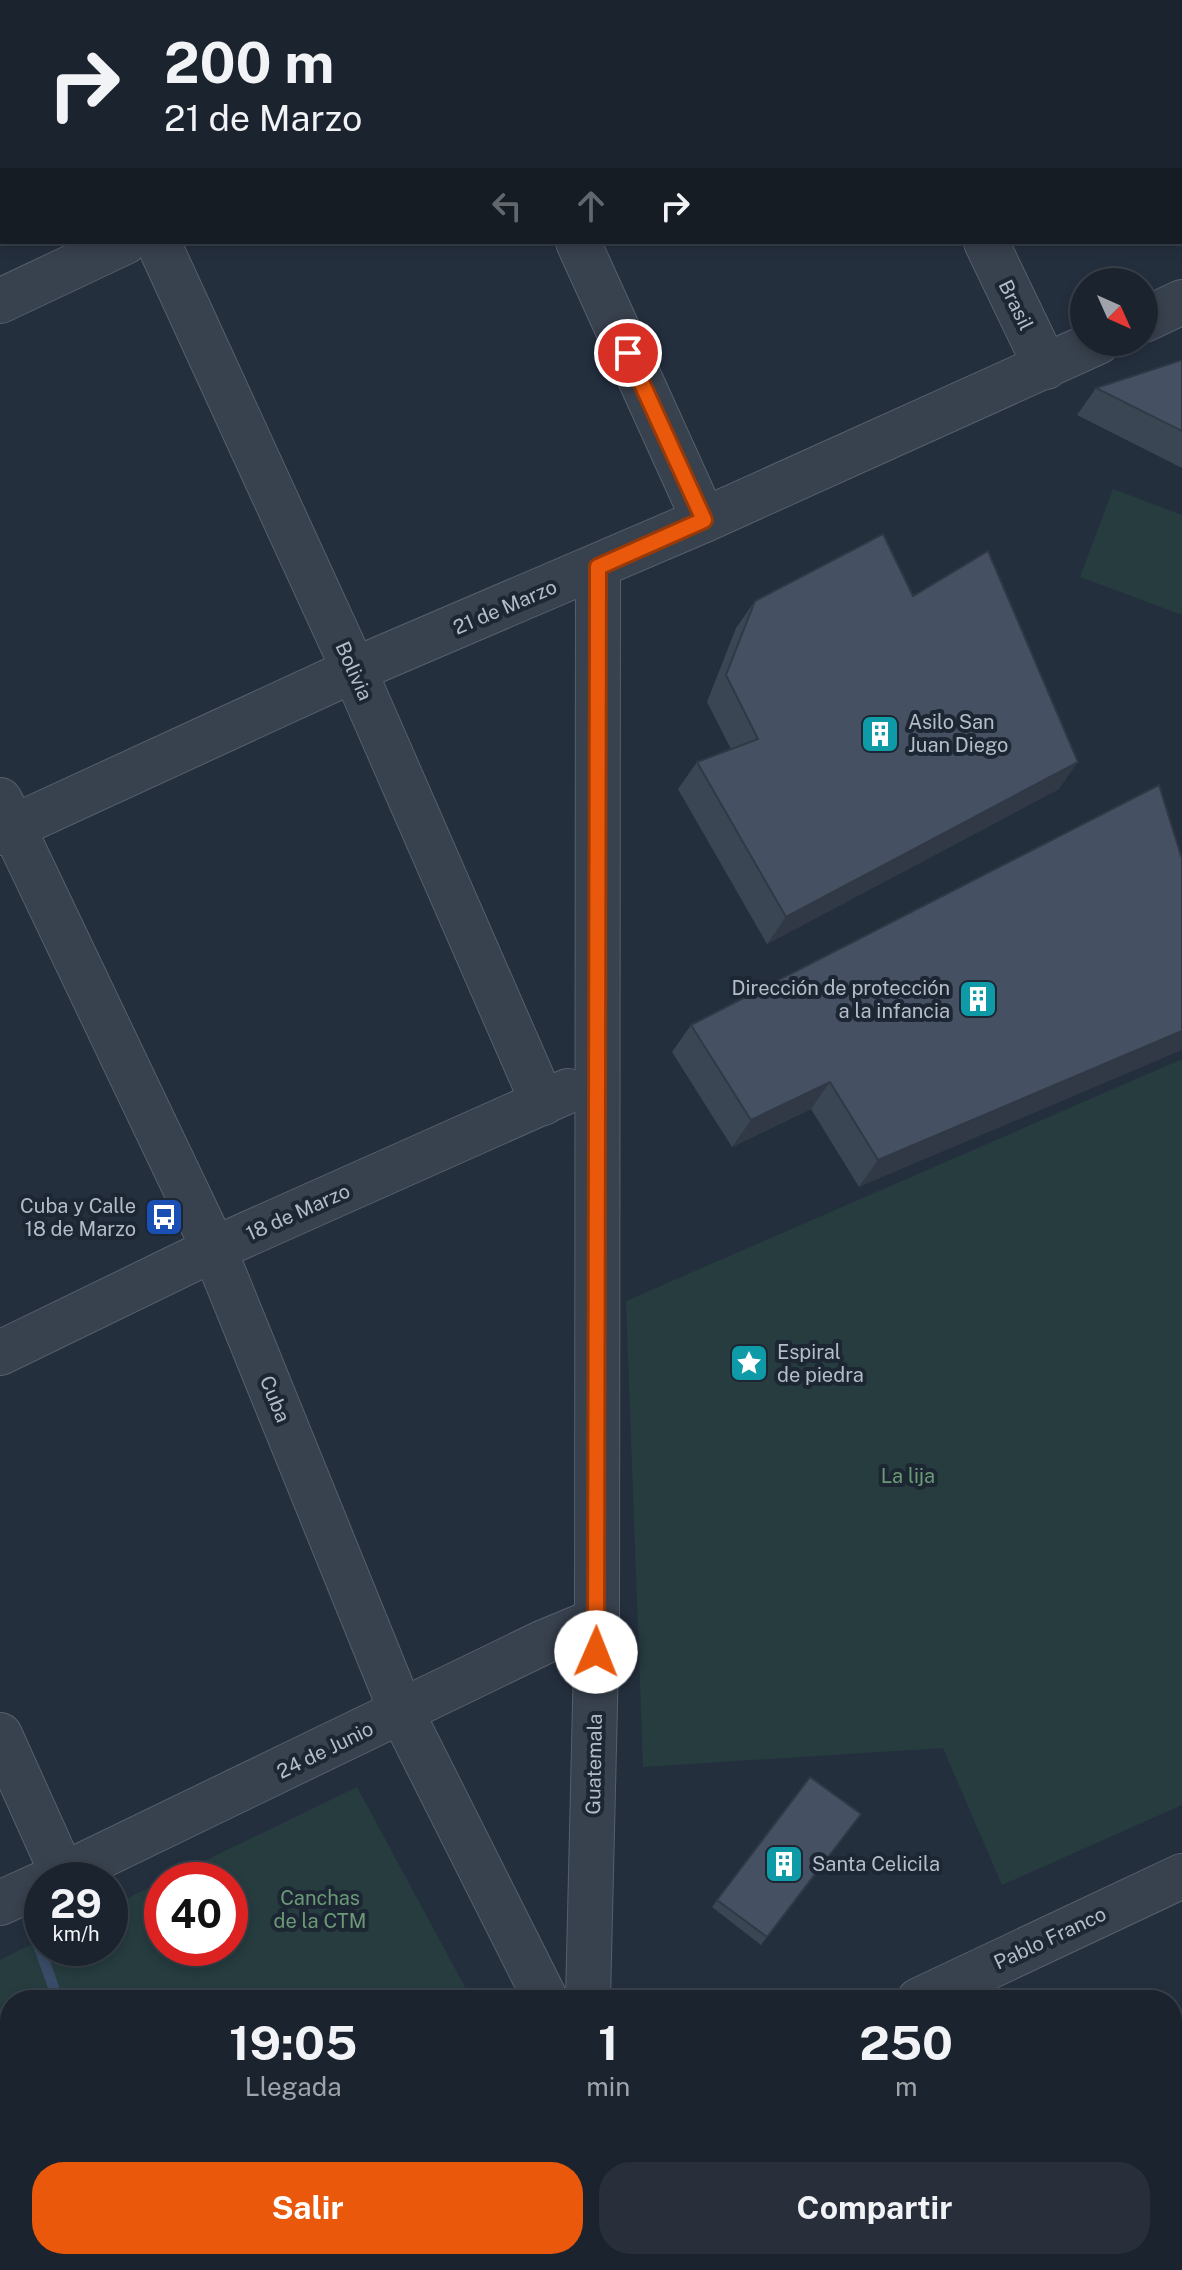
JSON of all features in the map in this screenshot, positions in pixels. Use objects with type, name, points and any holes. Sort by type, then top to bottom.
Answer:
[{"type":"street","points":[[0,301],[121,244]]},
{"type":"street","name":"Bolivia","points":[[159,244],[354,670],[543,1103]]},
{"type":"street","points":[[579,244],[704,520]]},
{"type":"street","name":"Brasil","points":[[987,244],[1046,367]]},
{"type":"street","points":[[1158,313],[1182,302]]},
{"type":"street","name":"21 de Marzo","points":[[4,820],[598,567],[1070,355]]},
{"type":"street","name":"Guatemala","points":[[588,1990],[597,1620],[598,567]]},
{"type":"street","name":"Cuba","points":[[4,820],[214,1249],[402,1713],[541,1990]]},
{"type":"street","name":"18 de Marzo","points":[[0,1353],[214,1249],[543,1103],[598,1075]]},
{"type":"street","name":"24 de Junio","points":[[90,1862],[544,1642],[597,1620]]},
{"type":"street","points":[[0,1735],[46,1862]]},
{"type":"street","name":"Pablo Franco","points":[[951,1990],[1182,1876]]},
{"type":"street","name":"24 de Junio","points":[[0,1903],[24,1892]]},
{"type":"green space","points":[[1113,489],[1182,515],[1182,615],[1080,577]]},
{"type":"green space","name":"La lija","points":[[1182,1059],[1182,1805],[1002,1885],[943,1748],[643,1767],[626,1301]]},
{"type":"green space","name":"Canchas de la CTM","points":[[357,1787],[467,1990],[0,1990],[0,1960],[24,1948],[24,1966],[128,1966],[128,1898],[144,1890],[144,1966],[248,1966],[248,1862],[202,1862]]},
{"type":"building","points":[[1182,360],[1182,431],[1096,388]]},
{"type":"building","name":"Asilo San Juan Diego","points":[[883,534],[913,596],[988,551],[1078,762],[786,917],[697,762],[758,739],[726,675],[755,601]]},
{"type":"building","name":"Dirección de protección a la infancia","points":[[1159,785],[1182,859],[1182,1031],[878,1160],[830,1082],[751,1120],[691,1025]]},
{"type":"building","name":"Santa Celicila","points":[[810,1777],[861,1814],[767,1937],[717,1900]]},
{"type":"waterway","points":[[46,1966],[54,1990]]},
{"type":"place","name":"Asilo San Juan Diego","points":[[880,734]]},
{"type":"place","name":"Dirección de protección a la infancia","points":[[978,999]]},
{"type":"place","name":"Cuba y Calle 18 de Marzo","points":[[164,1217]]},
{"type":"place","name":"Espiral de piedra","points":[[749,1363]]},
{"type":"place","name":"Santa Celicila","points":[[784,1864]]},
{"type":"route","points":[[596,1652],[598,567],[704,520],[628,353]]}]
